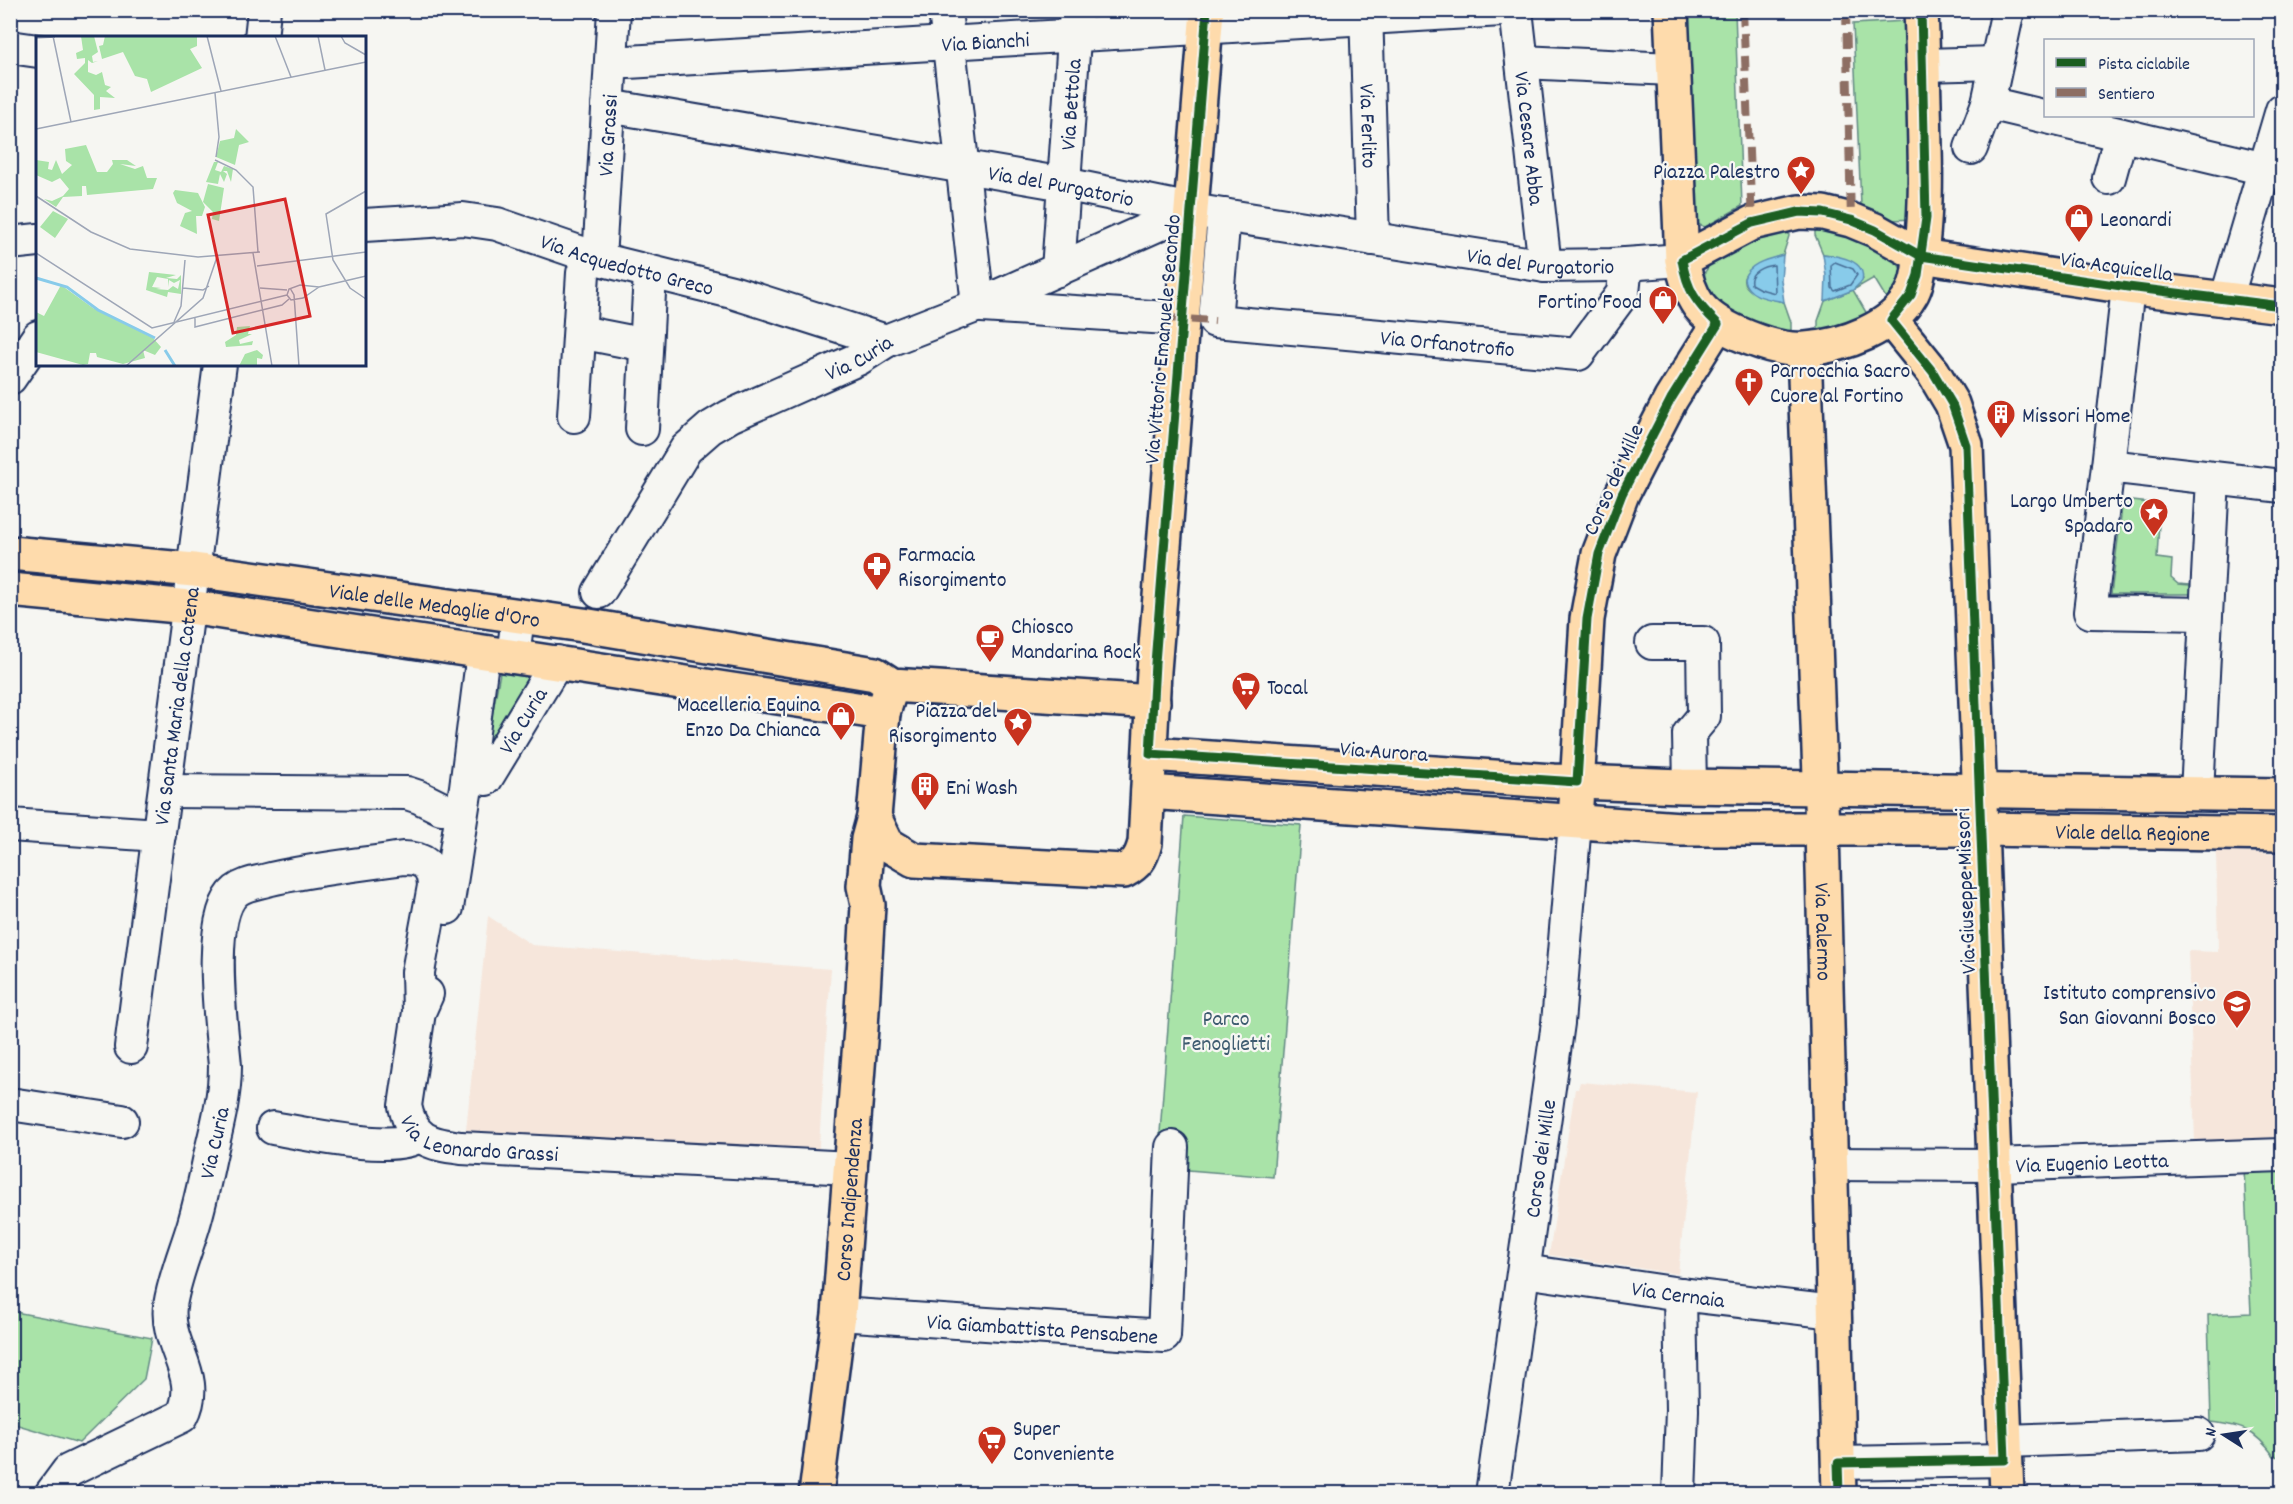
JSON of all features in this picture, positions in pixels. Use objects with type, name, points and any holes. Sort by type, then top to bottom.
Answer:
[{"type":"main road","points":[[1671,10],[1663,69],[1670,261],[1700,308],[1711,335],[1749,339],[1805,360],[1842,342],[1898,328],[1918,275],[1934,258]]},
{"type":"main road","points":[[1922,10],[1933,65],[1926,218],[1934,258]]},
{"type":"main road","name":"Via Vittorio Emanuele Secondo","points":[[914,860],[1124,871],[1136,865],[1142,856],[1148,792],[1153,687],[1207,19]]},
{"type":"main road","points":[[1670,261],[1752,223],[1799,212],[1823,213],[1851,220],[1934,258]]},
{"type":"main road","name":"Via Acquicella","points":[[1934,258],[2128,287],[2283,306]]},
{"type":"main road","name":"Via Giuseppe Missori","points":[[1898,328],[1933,372],[1952,404],[1966,445],[2007,1494]]},
{"type":"main road","name":"Corso dei Mille","points":[[1575,823],[1587,619],[1599,554],[1622,494],[1671,399],[1711,335]]},
{"type":"main road","name":"Via Palermo","points":[[1805,360],[1822,830],[1838,1478]]},
{"type":"main road","name":"Viale delle Medaglie d'Oro","points":[[10,552],[194,570],[518,616],[855,670],[875,674],[875,702]]},
{"type":"main road","name":"Viale delle Medaglie d'Oro","points":[[10,590],[189,607],[498,655],[875,702],[1153,687]]},
{"type":"main road","name":"Corso Indipendenza","points":[[816,1494],[839,1314],[851,1168],[868,905],[864,886],[868,838],[874,817],[875,702]]},
{"type":"main road","name":"Via Aurora","points":[[1150,754],[1577,782],[1686,786],[1820,790],[2197,792],[2283,795]]},
{"type":"main road","points":[[1323,805],[1327,765]]},
{"type":"main road","points":[[1441,813],[1443,773]]},
{"type":"main road","points":[[1148,792],[1681,829],[1822,830]]},
{"type":"main road","points":[[874,817],[887,844],[914,860]]},
{"type":"main road","name":"Viale della Regione","points":[[1822,830],[1982,829],[2283,834]]},
{"type":"main road","points":[[868,905],[882,880],[892,871],[914,860]]},
{"type":"street","name":"Via Grassi","points":[[574,416],[580,303],[591,266],[608,106],[614,10]]},
{"type":"street","points":[[945,10],[978,305],[1168,318]]},
{"type":"street","name":"Via Bianchi","points":[[610,63],[948,42],[1075,23],[1502,10]]},
{"type":"street","name":"Via Cesare Abba","points":[[1516,10],[1545,266]]},
{"type":"street","points":[[1971,148],[1988,103],[2008,10]]},
{"type":"street","name":"Via Ferlito","points":[[1366,14],[1373,239]]},
{"type":"street","name":"Via Bettola","points":[[1058,270],[1075,23]]},
{"type":"street","points":[[10,47],[36,51]]},
{"type":"street","points":[[1522,62],[1663,69]]},
{"type":"street","points":[[1933,65],[1996,63]]},
{"type":"street","points":[[1988,103],[2044,116]]},
{"type":"street","name":"Via del Purgatorio","points":[[608,106],[1064,184],[1191,210],[1545,266],[1670,261]]},
{"type":"street","points":[[2226,300],[2274,171],[2283,110]]},
{"type":"street","points":[[2046,117],[2274,171]]},
{"type":"street","points":[[2109,178],[2121,135]]},
{"type":"street","name":"Via Curia","points":[[599,592],[686,449],[697,437],[730,416],[858,359],[886,341],[978,305],[1191,210]]},
{"type":"street","name":"Via Orfanotrofio","points":[[1224,215],[1215,321],[1578,354],[1623,293],[1626,264]]},
{"type":"street","name":"Via Acquedotto Greco","points":[[366,225],[463,219],[497,224],[591,266],[650,273],[732,292],[886,341]]},
{"type":"street","points":[[10,243],[36,240]]},
{"type":"street","points":[[642,429],[650,273]]},
{"type":"street","points":[[2128,287],[2090,612],[2205,620]]},
{"type":"street","points":[[580,332],[646,345]]},
{"type":"street","points":[[10,378],[36,340]]},
{"type":"street","name":"Via Santa Maria della Catena","points":[[131,1047],[220,366]]},
{"type":"street","points":[[2109,459],[2228,480],[2283,486]]},
{"type":"street","points":[[2197,792],[2205,620],[2228,480]]},
{"type":"street","name":"Via Leonardo Grassi","points":[[518,616],[498,655],[466,787],[435,976],[419,1012],[405,1091],[405,1106],[411,1127],[418,1136],[444,1146],[461,1148],[851,1168]]},
{"type":"street","points":[[1652,643],[1703,643],[1704,716],[1689,734],[1681,829]]},
{"type":"street","name":"Via Curia","points":[[486,779],[557,662]]},
{"type":"street","points":[[165,791],[407,793],[441,808]]},
{"type":"street","name":"Corso dei Mille","points":[[1492,1494],[1558,1023],[1575,823]]},
{"type":"street","points":[[10,825],[159,835]]},
{"type":"street","name":"Via Curia","points":[[51,1494],[68,1471],[182,1416],[189,1403],[190,1385],[172,1331],[170,1309],[173,1291],[196,1214],[225,1084],[217,961],[224,913],[235,892],[245,886],[296,873],[412,858],[426,863],[434,878],[418,972],[419,1012]]},
{"type":"street","points":[[10,1104],[122,1121]]},
{"type":"street","points":[[273,1128],[364,1142],[401,1143],[411,1141],[418,1136]]},
{"type":"street","name":"Via Giambattista Pensabene","points":[[839,1314],[1164,1336],[1172,1147]]},
{"type":"street","name":"Via Eugenio Leotta","points":[[1830,1164],[1994,1165],[2283,1155]]},
{"type":"street","name":"Via Cernaia","points":[[1524,1271],[1680,1294],[1834,1312]]},
{"type":"street","points":[[1679,1494],[1682,1410],[1680,1294]]},
{"type":"street","points":[[1838,1478],[2005,1451],[2198,1434]]},
{"type":"shaded area","name":"Istituto comprensivo San Giovanni Bosco","points":[[2216,851],[2282,854],[2282,1137],[2195,1142],[2188,951],[2218,952]]},
{"type":"shaded area","points":[[488,916],[532,945],[831,969],[818,1159],[465,1140]]},
{"type":"shaded area","points":[[1580,1082],[1697,1092],[1678,1274],[1549,1255],[1575,1089],[1578,1089]]},
{"type":"green space","points":[[1685,11],[1735,11],[1742,206],[1705,227],[1692,222]]},
{"type":"green space","points":[[1906,21],[1916,219],[1891,220],[1861,205],[1853,24]]},
{"type":"green space","points":[[1815,227],[1844,232],[1895,259],[1903,272],[1902,279],[1888,301],[1874,278],[1853,290],[1863,279],[1832,255],[1823,254],[1815,235]]},
{"type":"green space","points":[[1788,228],[1789,236],[1783,255],[1754,267],[1746,274],[1744,280],[1746,286],[1753,292],[1784,302],[1791,322],[1791,332],[1754,324],[1728,314],[1710,298],[1704,280],[1705,272],[1711,263],[1742,242]]},
{"type":"green space","points":[[1853,290],[1867,314],[1845,325],[1818,331],[1818,321],[1825,301]]},
{"type":"green space","points":[[2123,500],[2160,504],[2157,558],[2172,560],[2171,578],[2178,584],[2190,585],[2191,594],[2111,594]]},
{"type":"green space","points":[[500,673],[529,677],[485,753]]},
{"type":"green space","name":"Parco Fenoglietti","points":[[1184,816],[1301,825],[1273,1177],[1176,1169],[1159,1146]]},
{"type":"green space","points":[[2282,1168],[2282,1457],[2274,1456],[2260,1440],[2247,1431],[2232,1425],[2211,1422],[2208,1315],[2251,1313],[2244,1169]]},
{"type":"green space","points":[[10,1311],[152,1338],[144,1379],[79,1443],[11,1423]]},
{"type":"water","points":[[1823,254],[1844,258],[1856,264],[1860,268],[1862,281],[1853,290],[1825,301],[1826,276]]},
{"type":"water","points":[[1783,255],[1781,280],[1784,302],[1759,296],[1749,290],[1744,279],[1750,269],[1760,262]]},
{"type":"marked path","points":[[1743,10],[1752,223]]},
{"type":"marked path","points":[[1846,10],[1851,220]]},
{"type":"marked path","points":[[1168,318],[1215,321]]},
{"type":"cycle path","points":[[1207,10],[1155,663],[1150,754],[1577,782],[1587,619],[1599,554],[1622,494],[1671,399],[1718,324],[1704,309],[1690,288],[1682,260],[1752,223],[1799,212],[1823,213],[1851,220],[1875,230],[1921,256],[2128,287],[2282,306]]},
{"type":"cycle path","points":[[1839,1494],[1838,1463],[2005,1460],[1966,445],[1952,404],[1933,372],[1891,320],[1911,295],[1918,275],[1926,218],[1921,10]]},
{"type":"place","name":"Piazza Palestro","points":[[1801,196]]},
{"type":"place","name":"Leonardi","points":[[2079,244]]},
{"type":"place","name":"Fortino Food","points":[[1663,326]]},
{"type":"place","name":"Parrocchia Sacro Cuore al Fortino","points":[[1749,408]]},
{"type":"place","name":"Missori Home","points":[[2001,440]]},
{"type":"place","name":"Largo Umberto Spadaro","points":[[2154,538]]},
{"type":"place","name":"Farmacia Risorgimento","points":[[877,592]]},
{"type":"place","name":"Chiosco Mandarina Rock","points":[[990,664]]},
{"type":"place","name":"Tocal","points":[[1246,712]]},
{"type":"place","name":"Macelleria Equina Enzo Da Chianca","points":[[841,742]]},
{"type":"place","name":"Piazza del Risorgimento","points":[[1018,748]]},
{"type":"place","name":"Eni Wash","points":[[925,812]]},
{"type":"place","name":"Istituto comprensivo San Giovanni Bosco","points":[[2237,1030]]},
{"type":"place","name":"Super Conveniente","points":[[992,1466]]}]
